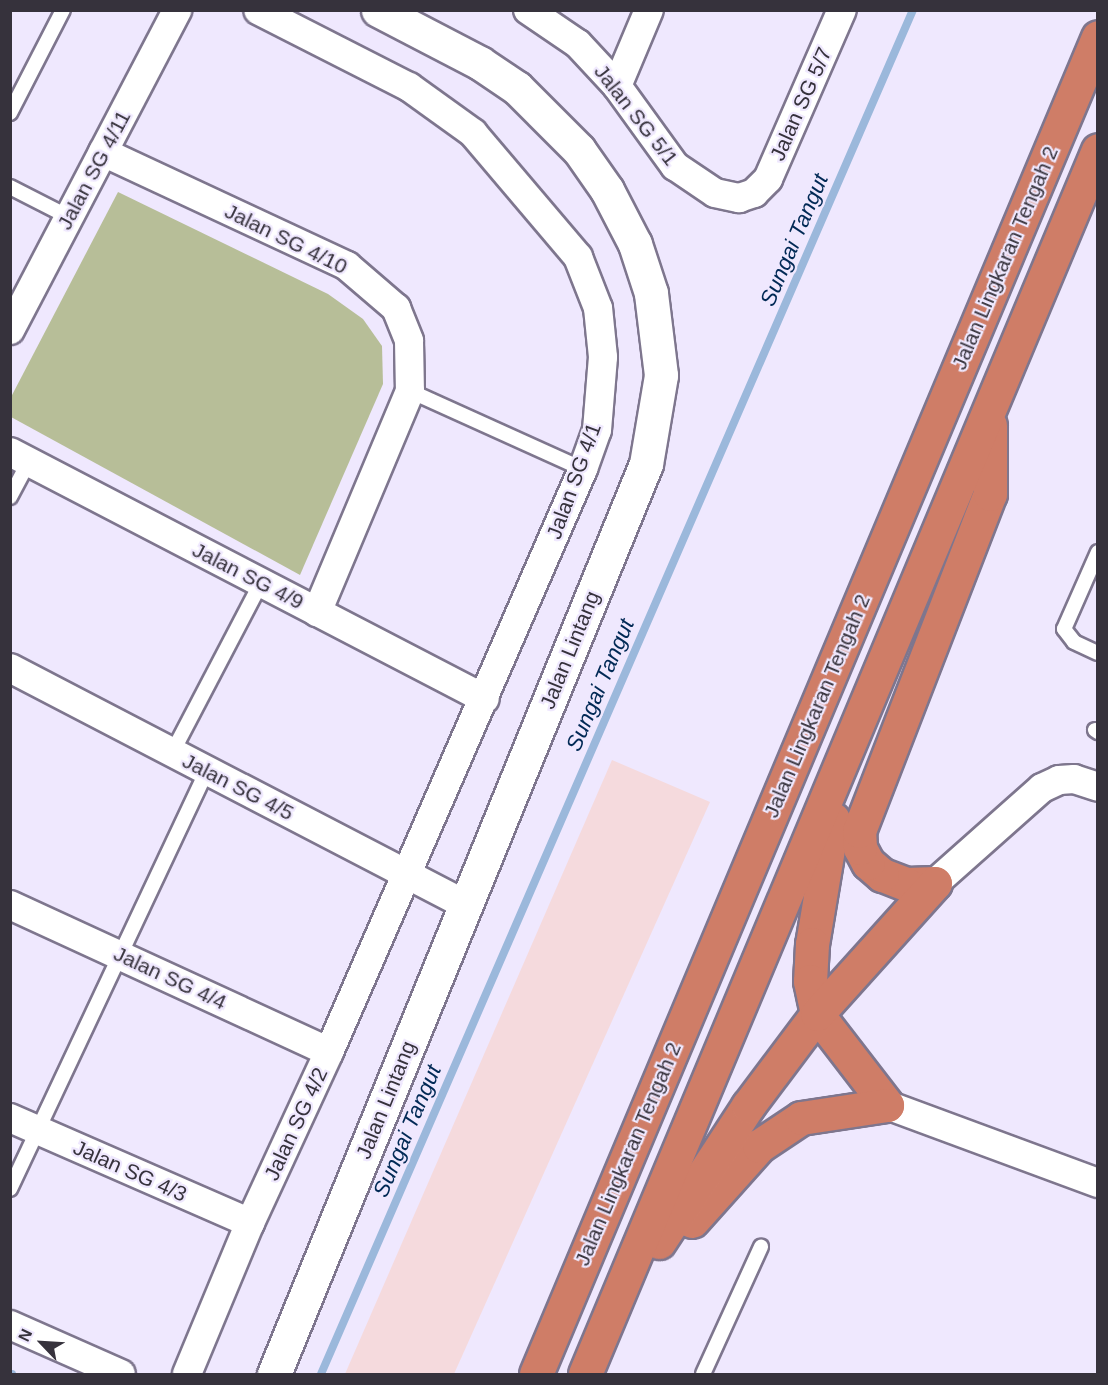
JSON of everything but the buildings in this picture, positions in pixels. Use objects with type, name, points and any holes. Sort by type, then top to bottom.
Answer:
[{"type":"highway","name":"Jalan Lingkaran Tengah 2","points":[[536,1374],[1098,37]]},
{"type":"highway","name":"Jalan Lingkaran Tengah 2","points":[[585,1374],[839,773],[1098,150]]},
{"type":"highway","points":[[935,883],[906,885],[882,875],[868,863],[860,848],[859,831],[990,494],[989,409]]},
{"type":"highway","points":[[613,1311],[759,1146],[801,1118],[887,1105],[817,1014],[810,981],[812,944],[839,773]]},
{"type":"highway","points":[[613,1311],[748,1106],[817,1014],[935,883]]},
{"type":"street","name":"Jalan SG 4/11","points":[[10,330],[177,10]]},
{"type":"street","name":"Jalan SG 4/1","points":[[258,10],[409,87],[473,133],[578,257],[598,309],[603,357],[597,430],[583,469],[485,699],[407,875]]},
{"type":"street","name":"Jalan Lintang","points":[[274,1374],[646,464],[659,395],[660,356],[651,293],[635,244],[607,190],[579,150],[517,88],[480,63],[378,10]]},
{"type":"street","name":"Jalan SG 5/1","points":[[528,10],[578,44],[617,86],[675,166],[716,193],[739,198],[754,193]]},
{"type":"street","points":[[617,86],[649,10]]},
{"type":"street","name":"Jalan SG 5/7","points":[[754,193],[768,179],[842,10]]},
{"type":"street","name":"Jalan SG 4/10","points":[[103,152],[346,266],[396,308],[409,341],[410,391],[317,612]]},
{"type":"street","name":"Jalan SG 4/9","points":[[20,457],[485,699]]},
{"type":"street","name":"Jalan SG 4/5","points":[[11,670],[466,905]]},
{"type":"street","points":[[935,883],[1042,788],[1059,780],[1074,779],[1098,787]]},
{"type":"street","name":"Jalan SG 4/2","points":[[187,1374],[250,1223],[407,875]]},
{"type":"street","name":"Jalan SG 4/4","points":[[10,905],[329,1052]]},
{"type":"street","points":[[887,1105],[1098,1183]]},
{"type":"street","name":"Jalan SG 4/3","points":[[10,1118],[250,1223]]},
{"type":"street","points":[[10,1325],[121,1374]]},
{"type":"lane","points":[[10,113],[63,10]]},
{"type":"lane","points":[[10,188],[69,217]]},
{"type":"lane","points":[[410,391],[583,469]]},
{"type":"lane","points":[[10,497],[20,457]]},
{"type":"lane","points":[[1098,552],[1064,629],[1074,642],[1098,653]]},
{"type":"lane","points":[[172,753],[261,583]]},
{"type":"lane","points":[[10,1189],[118,955],[207,771]]},
{"type":"lane","points":[[703,1374],[761,1247]]},
{"type":"shaded area","points":[[612,760],[710,802],[454,1374],[345,1374]]},
{"type":"green space","points":[[118,192],[328,294],[363,319],[382,346],[383,384],[300,575],[11,417],[11,397]]},
{"type":"waterway","name":"Sungai Tangut","points":[[321,1374],[913,10]]}]
